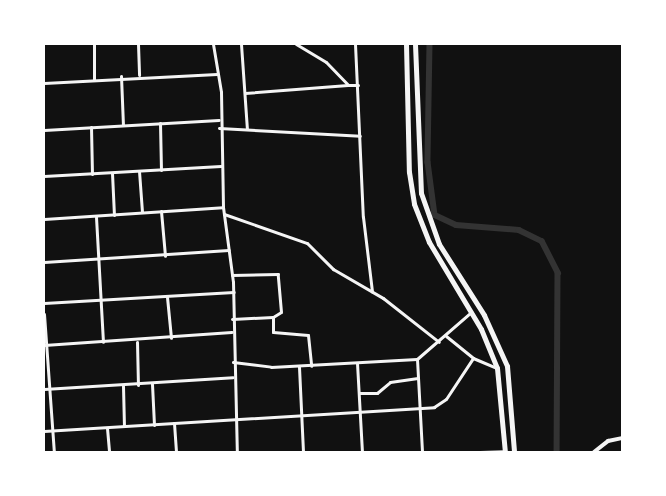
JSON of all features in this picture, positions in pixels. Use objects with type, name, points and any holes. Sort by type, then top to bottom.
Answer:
[{"type":"highway","points":[[406,44],[409,172],[414,204],[432,248],[472,312],[497,368],[505,452]]},
{"type":"highway","points":[[415,44],[422,199],[439,244],[484,315],[505,359],[512,390],[514,452]]},
{"type":"street","points":[[94,44],[94,78]]},
{"type":"street","points":[[138,44],[139,75]]},
{"type":"street","points":[[213,44],[217,74],[223,207],[234,292],[232,332],[237,452]]},
{"type":"street","points":[[241,44],[247,129]]},
{"type":"street","points":[[296,44],[326,62],[348,85]]},
{"type":"street","points":[[355,44],[363,217],[372,291]]},
{"type":"street","points":[[44,83],[139,75],[217,74]]},
{"type":"street","points":[[121,76],[123,125]]},
{"type":"street","points":[[245,93],[358,85]]},
{"type":"street","points":[[44,130],[219,120]]},
{"type":"street","points":[[160,123],[161,170]]},
{"type":"street","points":[[91,127],[92,174]]},
{"type":"street","points":[[219,128],[360,136]]},
{"type":"street","points":[[44,176],[221,166]]},
{"type":"street","points":[[139,171],[142,212]]},
{"type":"street","points":[[112,173],[114,215]]},
{"type":"street","points":[[44,220],[223,207]]},
{"type":"street","points":[[161,211],[165,256]]},
{"type":"street","points":[[224,214],[303,241],[333,269],[372,291],[439,342]]},
{"type":"street","points":[[96,217],[103,342]]},
{"type":"street","points":[[44,262],[165,256],[229,250]]},
{"type":"street","points":[[232,275],[278,274],[281,312],[273,317],[232,319]]},
{"type":"street","points":[[44,303],[234,292]]},
{"type":"street","points":[[167,297],[172,338]]},
{"type":"street","points":[[233,362],[299,367],[417,359],[472,312]]},
{"type":"street","points":[[44,314],[51,388],[54,452]]},
{"type":"street","points":[[273,317],[273,332],[308,335],[310,366]]},
{"type":"street","points":[[46,345],[137,342],[232,332]]},
{"type":"street","points":[[446,336],[474,358],[497,368]]},
{"type":"street","points":[[137,342],[138,385]]},
{"type":"street","points":[[44,431],[420,408],[446,399],[474,358]]},
{"type":"street","points":[[417,359],[422,452]]},
{"type":"street","points":[[357,363],[362,452]]},
{"type":"street","points":[[299,367],[303,452]]},
{"type":"street","points":[[44,389],[123,386],[233,377]]},
{"type":"street","points":[[359,393],[377,393],[390,382],[418,378]]},
{"type":"street","points":[[152,384],[154,425]]},
{"type":"street","points":[[123,386],[124,426]]},
{"type":"street","points":[[174,424],[176,452]]},
{"type":"street","points":[[107,428],[108,452]]},
{"type":"street","points":[[594,452],[608,441],[622,438]]},
{"type":"street","points":[[480,452],[505,452]]},
{"type":"waterway","points":[[430,44],[428,162],[435,215],[456,225],[519,230],[542,241],[558,273],[557,452]]}]
